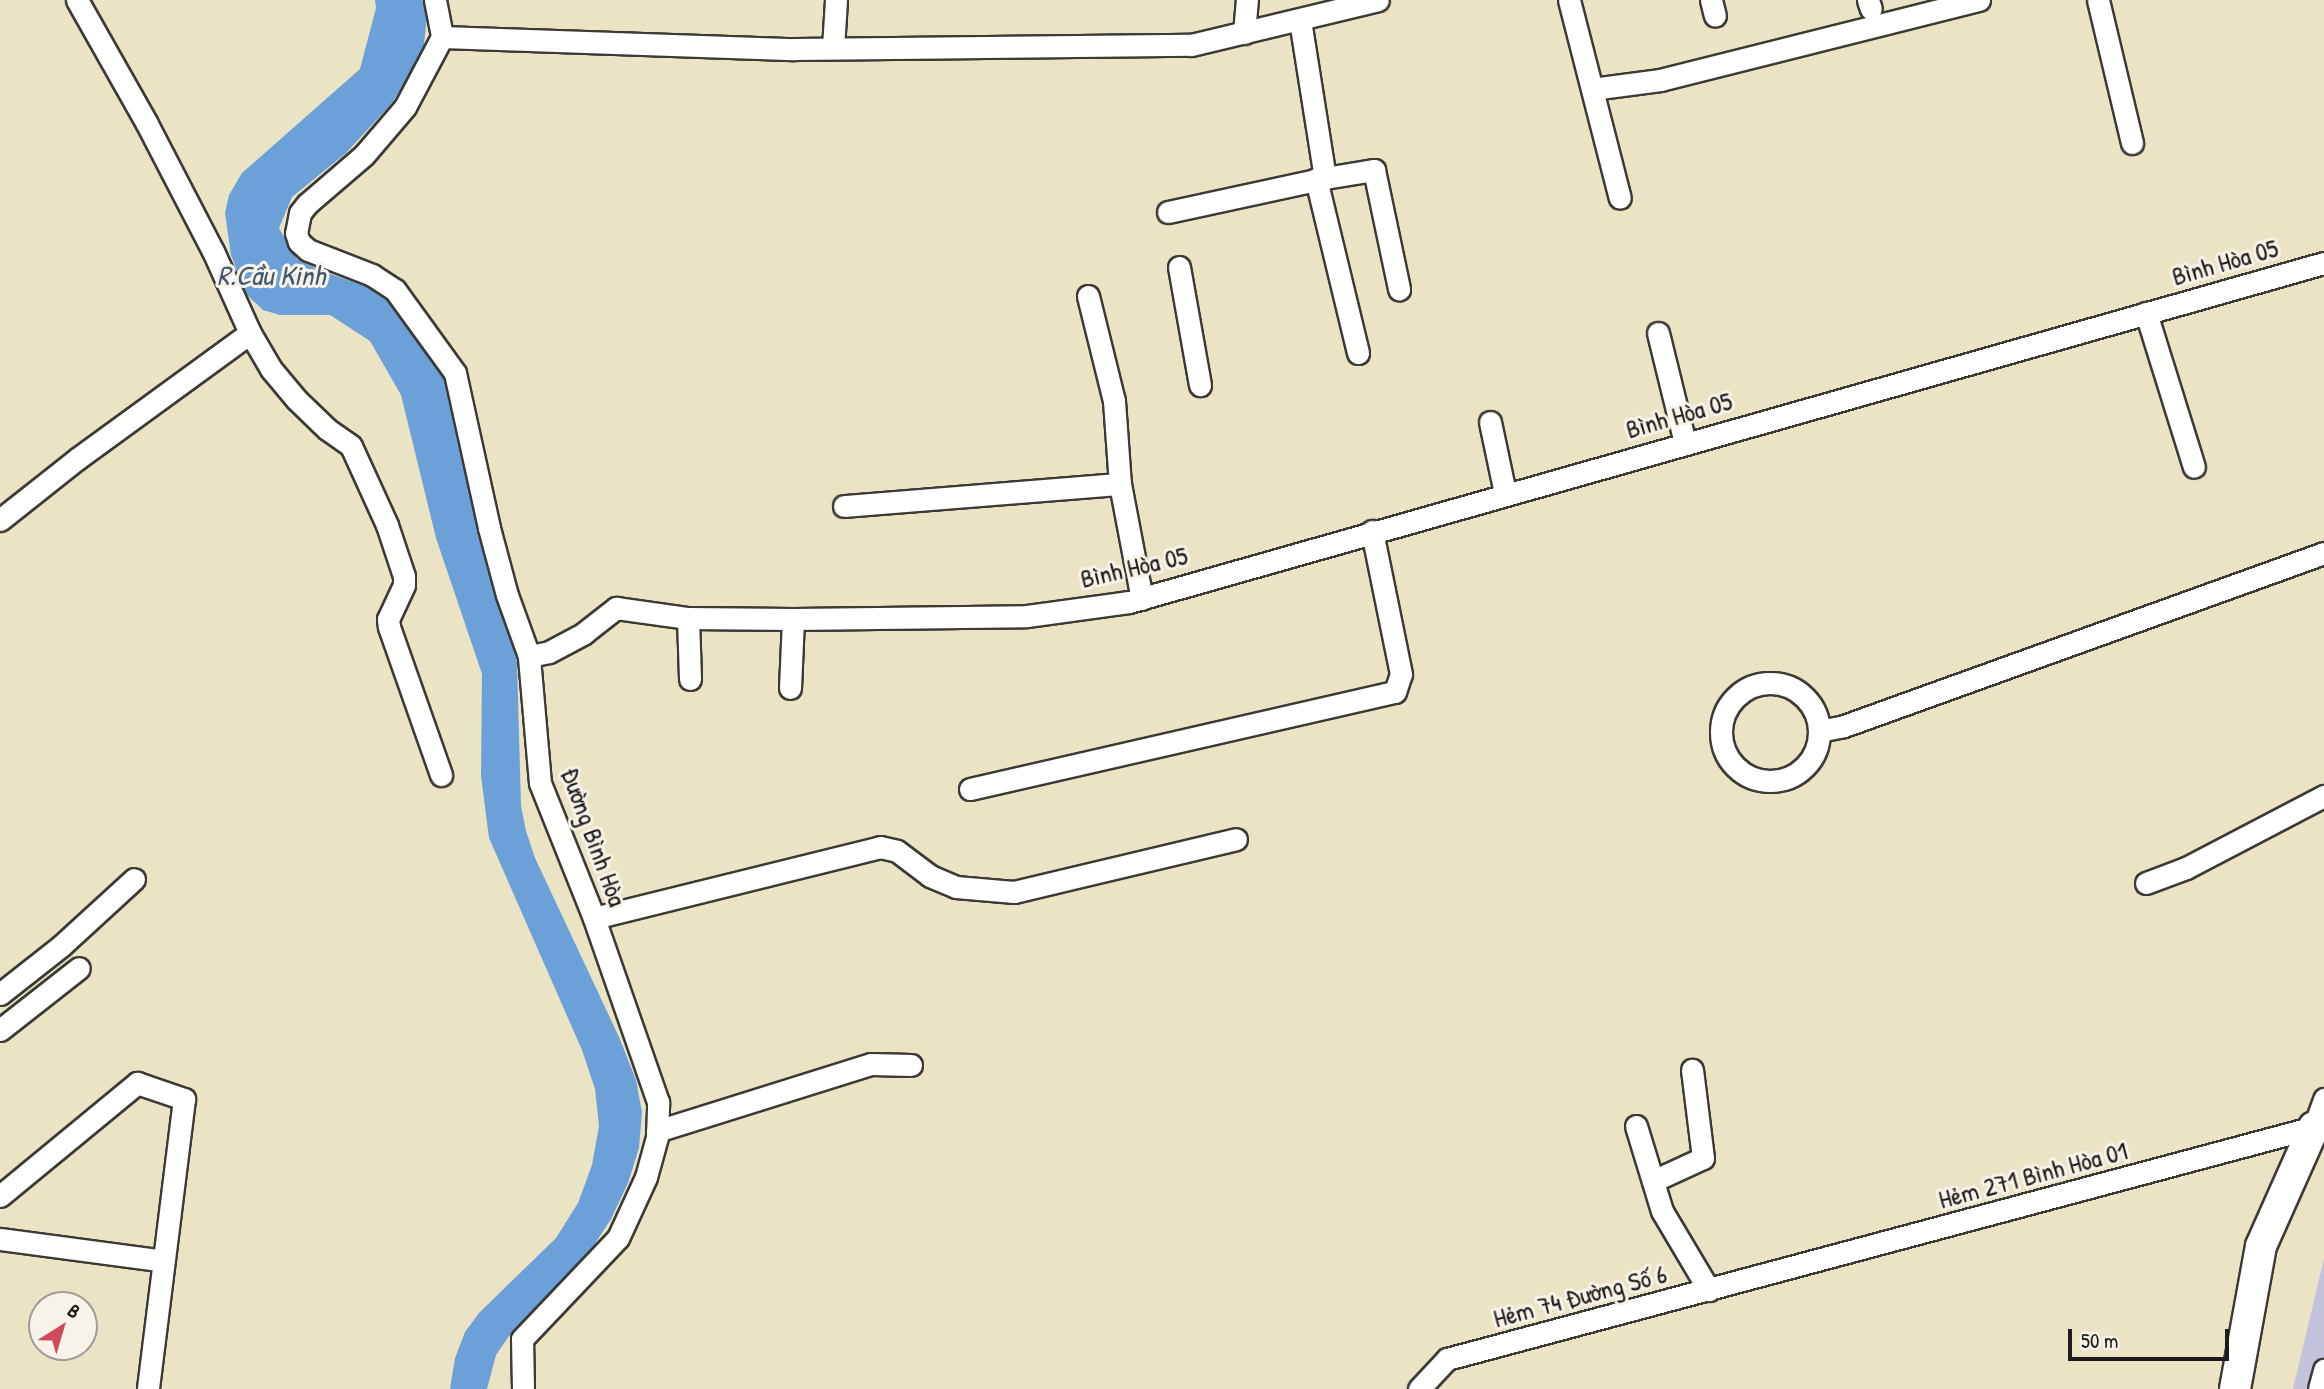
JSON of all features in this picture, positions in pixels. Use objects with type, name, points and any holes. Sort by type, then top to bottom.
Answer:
[{"type":"main road","points":[[2235,1389],[2261,1246],[2319,1125]]},
{"type":"street","points":[[77,0],[146,122],[213,251],[250,334],[271,369],[319,423],[351,446],[387,525],[404,576],[404,585],[388,620],[389,627],[440,775]]},
{"type":"street","points":[[435,0],[442,37],[833,48],[1191,45],[1378,0]]},
{"type":"street","points":[[833,48],[836,0]]},
{"type":"street","points":[[1244,33],[1247,0]]},
{"type":"street","points":[[1569,0],[1620,198]]},
{"type":"street","points":[[1592,89],[1660,80],[1979,0]]},
{"type":"street","points":[[2098,0],[2132,143]]},
{"type":"street","points":[[1300,20],[1320,178],[1358,353]]},
{"type":"street","name":"Đường Bình Hòa","points":[[442,37],[405,107],[364,155],[307,204],[295,224],[299,242],[308,250],[372,275],[395,290],[455,373],[493,541],[528,656],[540,783],[594,918],[658,1102],[657,1131],[646,1177],[618,1238],[522,1339],[523,1389]]},
{"type":"street","points":[[1168,212],[1320,178],[1374,170],[1399,289]]},
{"type":"street","name":"Bình Hòa 05","points":[[793,619],[1047,613],[1142,599],[1505,493],[2324,263]]},
{"type":"street","points":[[1179,267],[1199,385]]},
{"type":"street","points":[[1088,296],[1114,401],[1120,484],[1142,599]]},
{"type":"street","points":[[2146,313],[2194,467]]},
{"type":"street","points":[[1658,332],[1685,443]]},
{"type":"street","points":[[0,520],[77,458],[250,334]]},
{"type":"street","points":[[1490,422],[1505,493]]},
{"type":"street","points":[[845,506],[1120,484]]},
{"type":"street","points":[[970,789],[1395,692],[1401,674],[1372,531]]},
{"type":"street","points":[[1819,731],[1844,726],[2324,553]]},
{"type":"street","points":[[528,656],[549,652],[584,633],[616,608],[688,618],[793,619],[790,688]]},
{"type":"street","points":[[688,618],[690,678]]},
{"type":"street","points":[[1769,684],[1790,687],[1801,694],[1811,705],[1819,731],[1812,758],[1803,768],[1792,776],[1765,781],[1739,769],[1730,759],[1721,733],[1728,706],[1737,696],[1749,688],[1769,684]]},
{"type":"street","points":[[2146,883],[2186,868],[2324,796]]},
{"type":"street","points":[[594,918],[880,846],[897,851],[930,876],[956,887],[1014,892],[1236,839]]},
{"type":"street","points":[[0,994],[61,946],[134,880]]},
{"type":"street","points":[[0,1030],[79,968]]},
{"type":"street","points":[[657,1131],[871,1064],[911,1065]]},
{"type":"street","points":[[1653,1181],[1703,1158],[1692,1070]]},
{"type":"street","points":[[0,1196],[137,1083],[184,1099],[148,1389]]},
{"type":"street","points":[[2319,1125],[2324,1098]]},
{"type":"street","name":"Hẻm 271 Bình Hòa 01","points":[[1766,1275],[2319,1125]]},
{"type":"street","points":[[1636,1126],[1662,1211],[1709,1290]]},
{"type":"street","points":[[0,1239],[164,1261]]},
{"type":"street","name":"Hẻm 74 Đường Số 6","points":[[1419,1389],[1447,1359],[1766,1275]]},
{"type":"street","points":[[2319,1389],[2324,1370]]},
{"type":"shaded area","points":[[2324,1258],[2324,1389],[2293,1389]]},
{"type":"water","name":"R.Cầu Kinh","points":[[375,0],[424,0],[427,17],[423,53],[392,103],[346,153],[292,197],[279,228],[297,259],[376,290],[397,311],[447,378],[517,662],[521,806],[526,831],[535,858],[619,1037],[636,1080],[642,1112],[639,1148],[628,1183],[611,1219],[587,1256],[509,1336],[496,1355],[487,1389],[450,1389],[455,1358],[465,1332],[479,1313],[556,1238],[578,1203],[592,1165],[599,1126],[595,1089],[582,1050],[489,838],[481,776],[482,674],[436,538],[401,395],[370,341],[330,315],[280,315],[263,310],[246,294],[231,255],[225,213],[229,195],[242,173],[360,69],[376,8]]}]
